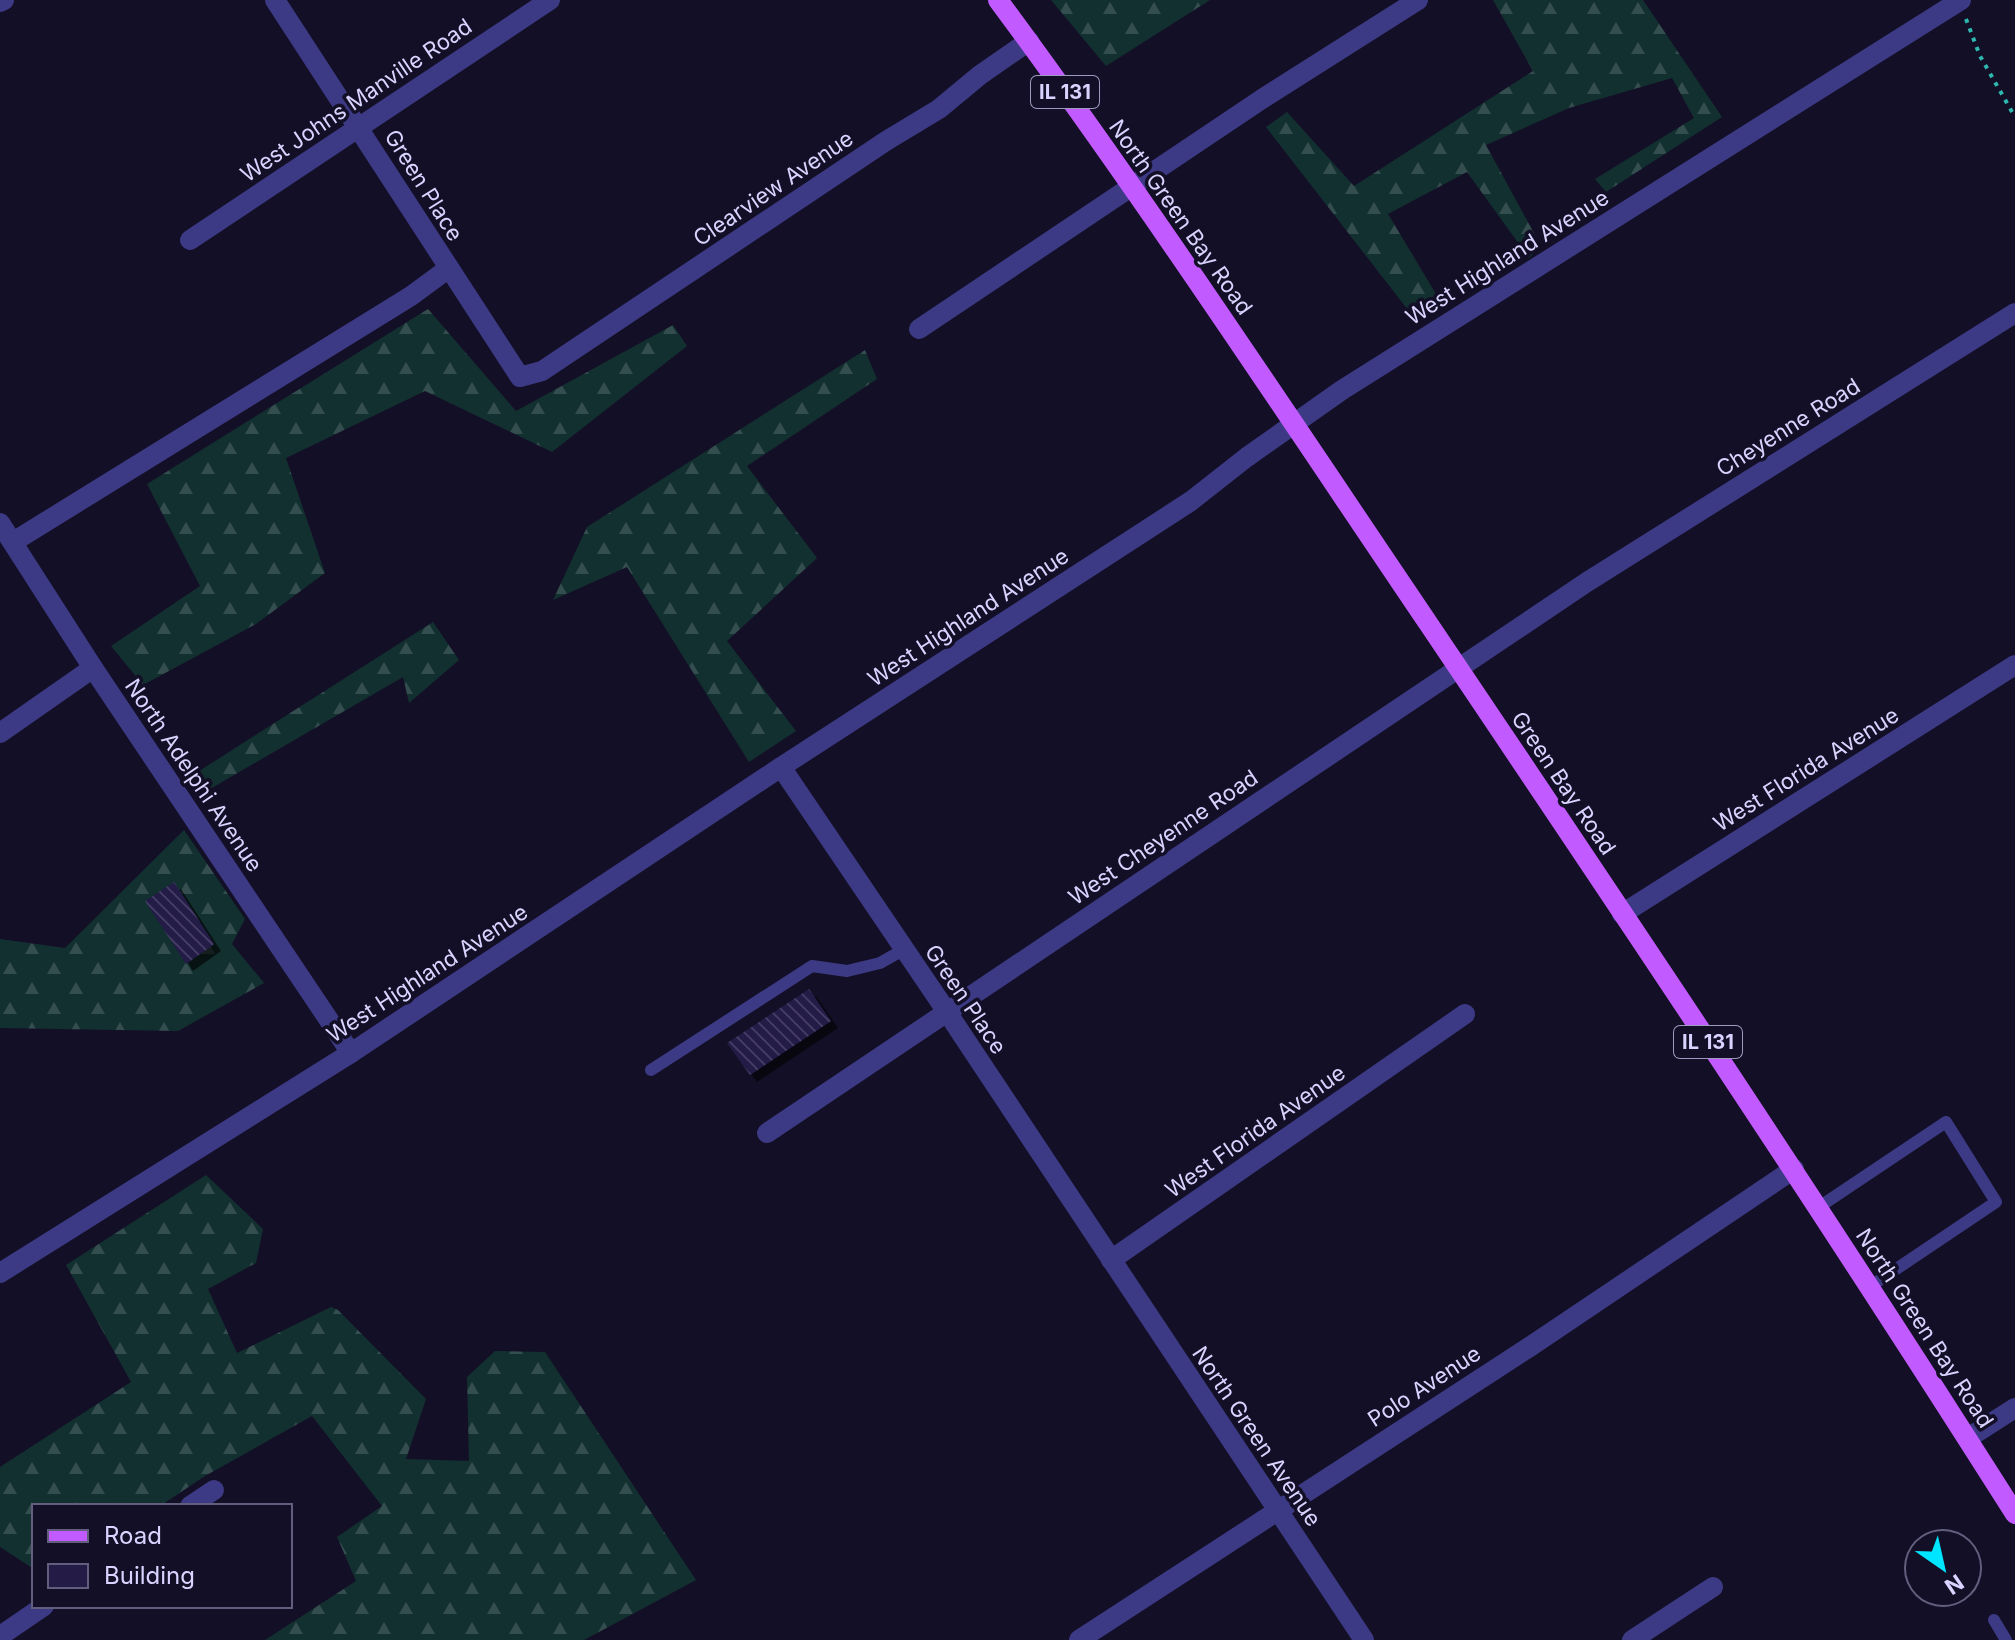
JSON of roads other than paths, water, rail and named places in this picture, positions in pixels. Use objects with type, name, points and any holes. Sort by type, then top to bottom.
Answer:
[{"type":"main road","name":"North Green Bay Road","points":[[998,0],[1131,185],[1294,424]]},
{"type":"main road","name":"Green Bay Road","points":[[1294,424],[1794,1169]]},
{"type":"main road","name":"North Green Bay Road","points":[[1794,1169],[2015,1514]]},
{"type":"street","name":"Green Place","points":[[275,0],[520,377],[542,371]]},
{"type":"street","name":"West Johns Manville Road","points":[[190,240],[550,0]]},
{"type":"street","points":[[919,329],[1131,185],[1418,0]]},
{"type":"street","name":"West Highland Avenue","points":[[0,1273],[351,1053],[781,767],[1191,501],[1294,424],[1421,339],[1960,1]]},
{"type":"street","name":"Clearview Avenue","points":[[542,371],[886,141],[939,109],[980,75],[1029,41]]},
{"type":"street","points":[[13,542],[411,296],[449,268]]},
{"type":"street","name":"Cheyenne Road","points":[[1587,582],[2015,313]]},
{"type":"street","name":"North Adelphi Avenue","points":[[0,523],[93,668],[351,1053]]},
{"type":"street","name":"West Cheyenne Road","points":[[767,1133],[1587,582]]},
{"type":"street","name":"West Florida Avenue","points":[[1622,914],[2015,665]]},
{"type":"street","points":[[0,733],[93,668]]},
{"type":"street","name":"Green Place","points":[[781,767],[1111,1260]]},
{"type":"street","name":"West Florida Avenue","points":[[1111,1260],[1465,1014]]},
{"type":"street","name":"Polo Avenue","points":[[1079,1640],[1531,1346],[1794,1169]]},
{"type":"street","name":"North Green Avenue","points":[[1111,1260],[1364,1640]]},
{"type":"street","points":[[1968,1438],[2015,1408]]},
{"type":"street","points":[[193,1504],[214,1490]]},
{"type":"street","points":[[1632,1640],[1713,1587]]},
{"type":"street","points":[[0,1636],[41,1608]]},
{"type":"lane","points":[[651,1070],[812,966],[847,971],[880,963],[903,950]]},
{"type":"lane","points":[[1819,1207],[1946,1122],[1996,1202],[1871,1286]]},
{"type":"lane","points":[[1994,1620],[2006,1640]]}]
